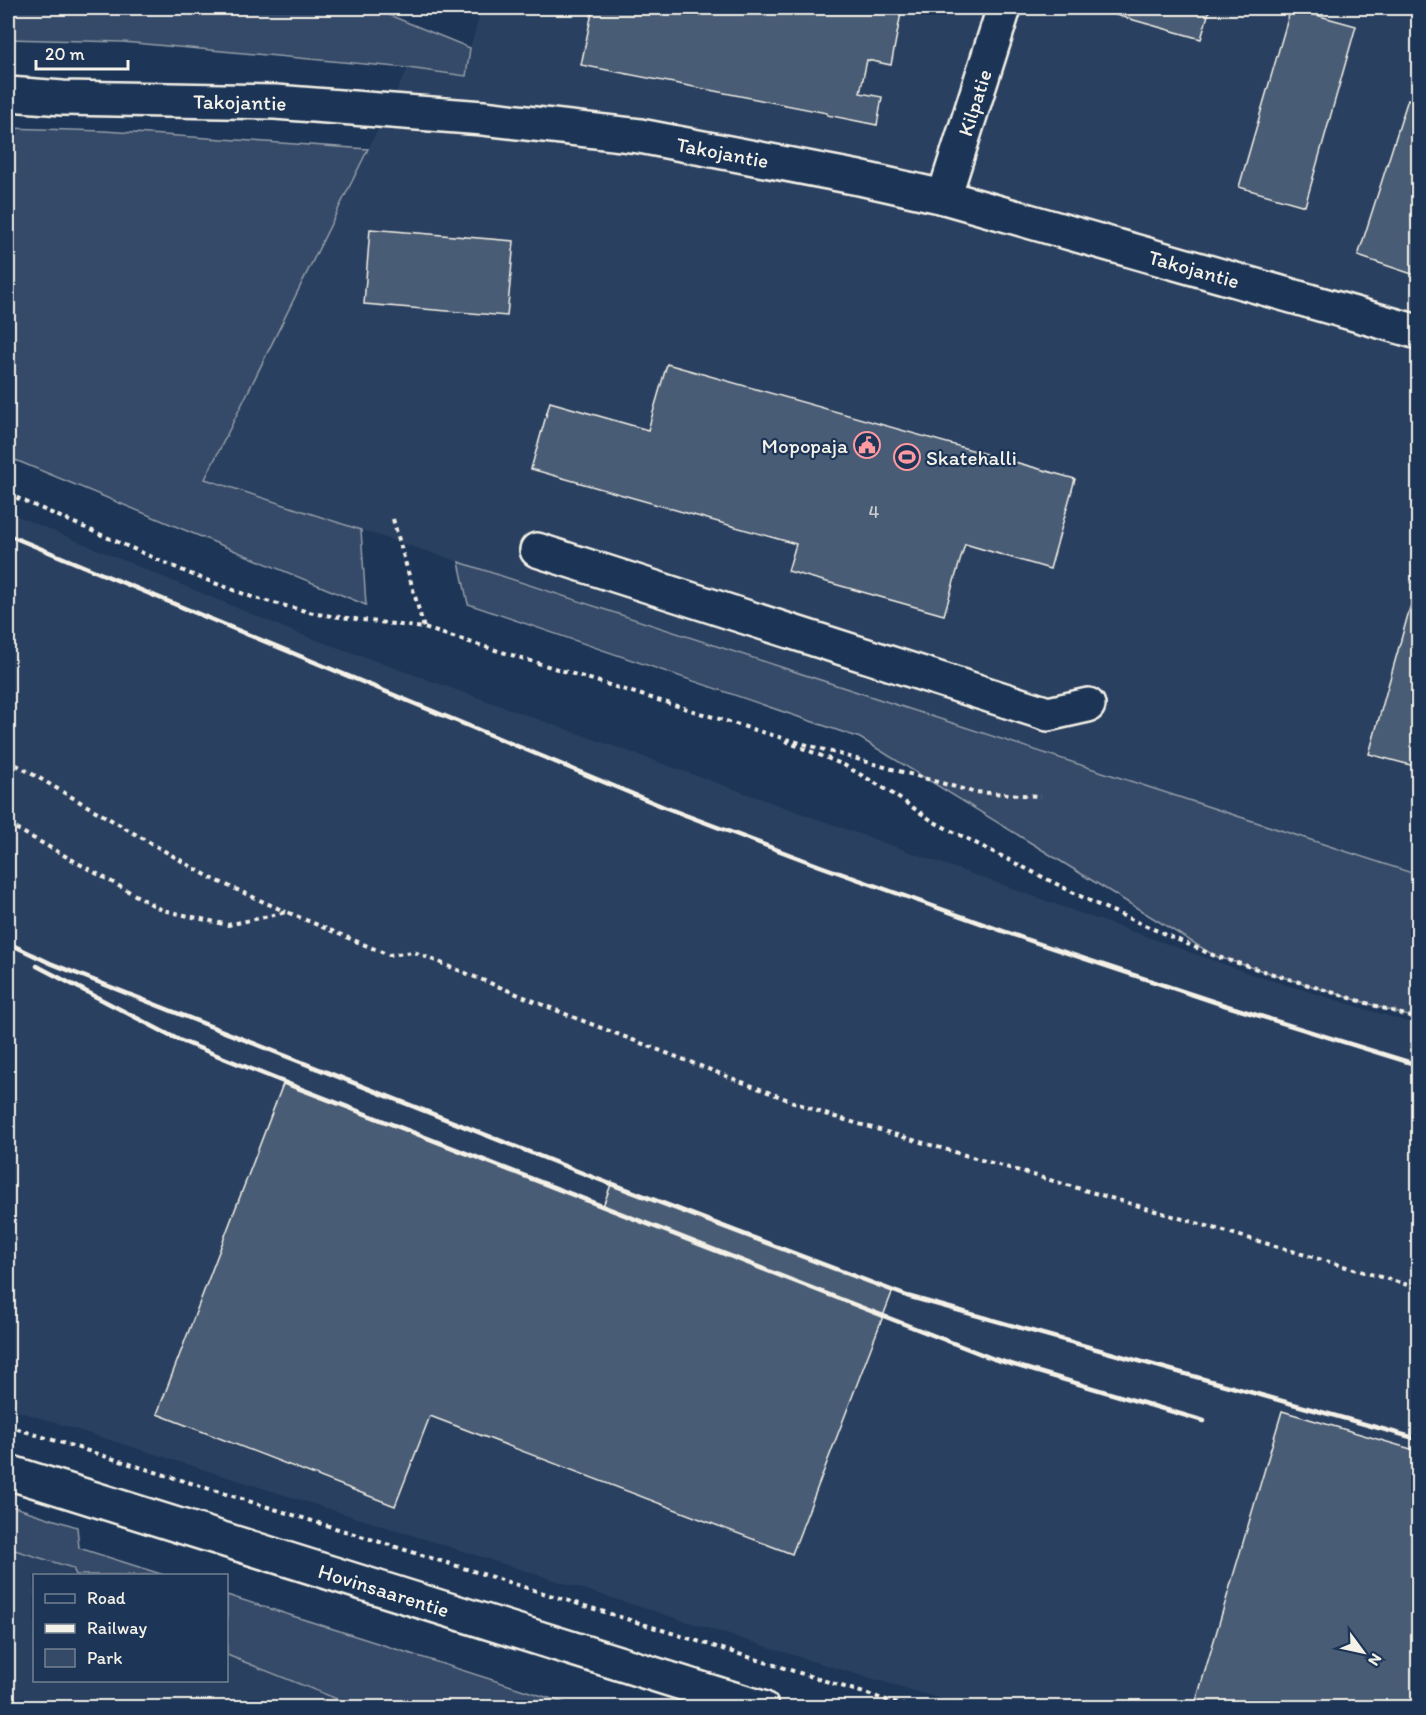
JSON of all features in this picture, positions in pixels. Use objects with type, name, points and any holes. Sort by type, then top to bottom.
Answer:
[{"type":"street","name":"Kilpatie","points":[[944,197],[1004,8]]},
{"type":"street","name":"Takojantie","points":[[8,94],[63,98],[275,102],[483,118],[640,136],[703,146],[944,197],[1419,332]]},
{"type":"street","points":[[537,550],[1048,714],[1088,705]]},
{"type":"street","name":"Hovinsaarentie","points":[[8,1472],[762,1707]]},
{"type":"path","points":[[8,494],[193,575],[255,598],[317,614],[424,628],[765,733],[973,792],[1040,796]]},
{"type":"path","points":[[393,519],[424,628]]},
{"type":"path","points":[[765,733],[844,765],[887,790],[934,822],[1096,904],[1215,956],[1419,1019]]},
{"type":"path","points":[[8,760],[211,878],[389,956],[414,952],[573,1017],[825,1114],[1419,1288]]},
{"type":"path","points":[[8,824],[162,910],[228,925],[287,912]]},
{"type":"path","points":[[8,1426],[912,1707]]},
{"type":"shaded area","points":[[482,8],[1418,8],[1418,875],[205,479],[408,68],[466,76],[470,48]]},
{"type":"shaded area","points":[[8,512],[297,633],[1257,976],[1418,1025],[1418,1707],[969,1707],[812,1661],[8,1408]]},
{"type":"shaded area","points":[[8,1548],[73,1568],[76,1574],[33,1574],[33,1682],[228,1682],[228,1655],[357,1707],[8,1707]]},
{"type":"green space","points":[[8,8],[372,8],[470,48],[466,76],[408,68],[123,42],[8,39]]},
{"type":"green space","points":[[8,128],[104,131],[368,149],[205,479],[361,530],[366,605],[8,457]]},
{"type":"green space","points":[[459,562],[1418,875],[1418,1019],[1215,956],[860,738],[468,604]]},
{"type":"green space","points":[[8,1505],[77,1527],[79,1548],[161,1574],[76,1574],[73,1568],[8,1548]]},
{"type":"green space","points":[[228,1595],[577,1707],[357,1707],[228,1655]]},
{"type":"building","points":[[593,8],[902,8],[891,65],[867,60],[860,93],[882,97],[877,125],[827,115],[827,113],[581,65]]},
{"type":"building","points":[[1091,8],[1210,8],[1201,39]]},
{"type":"building","points":[[1291,8],[1356,26],[1305,206],[1239,187]]},
{"type":"building","points":[[1408,99],[1418,102],[1418,276],[1358,256]]},
{"type":"building","points":[[370,229],[514,241],[507,316],[364,304]]},
{"type":"building","points":[[667,364],[1075,479],[1050,569],[965,544],[944,615],[788,571],[796,544],[531,469],[550,402],[648,430]]},
{"type":"building","points":[[1418,579],[1418,767],[1369,754]]},
{"type":"building","points":[[283,1084],[603,1206],[612,1182],[893,1290],[792,1554],[430,1416],[395,1506],[157,1414]]},
{"type":"building","points":[[1282,1411],[1418,1451],[1418,1708],[1194,1708]]},
{"type":"railway","points":[[8,535],[664,807],[820,866],[1031,941],[1221,1004],[1418,1065]]},
{"type":"railway","points":[[8,943],[50,963],[600,1180],[907,1296],[1418,1439]]},
{"type":"railway","points":[[37,966],[179,1040],[994,1359],[1204,1421]]},
{"type":"place","name":"Mopopaja","points":[[867,445]]},
{"type":"place","name":"Skatehalli","points":[[907,457]]}]
